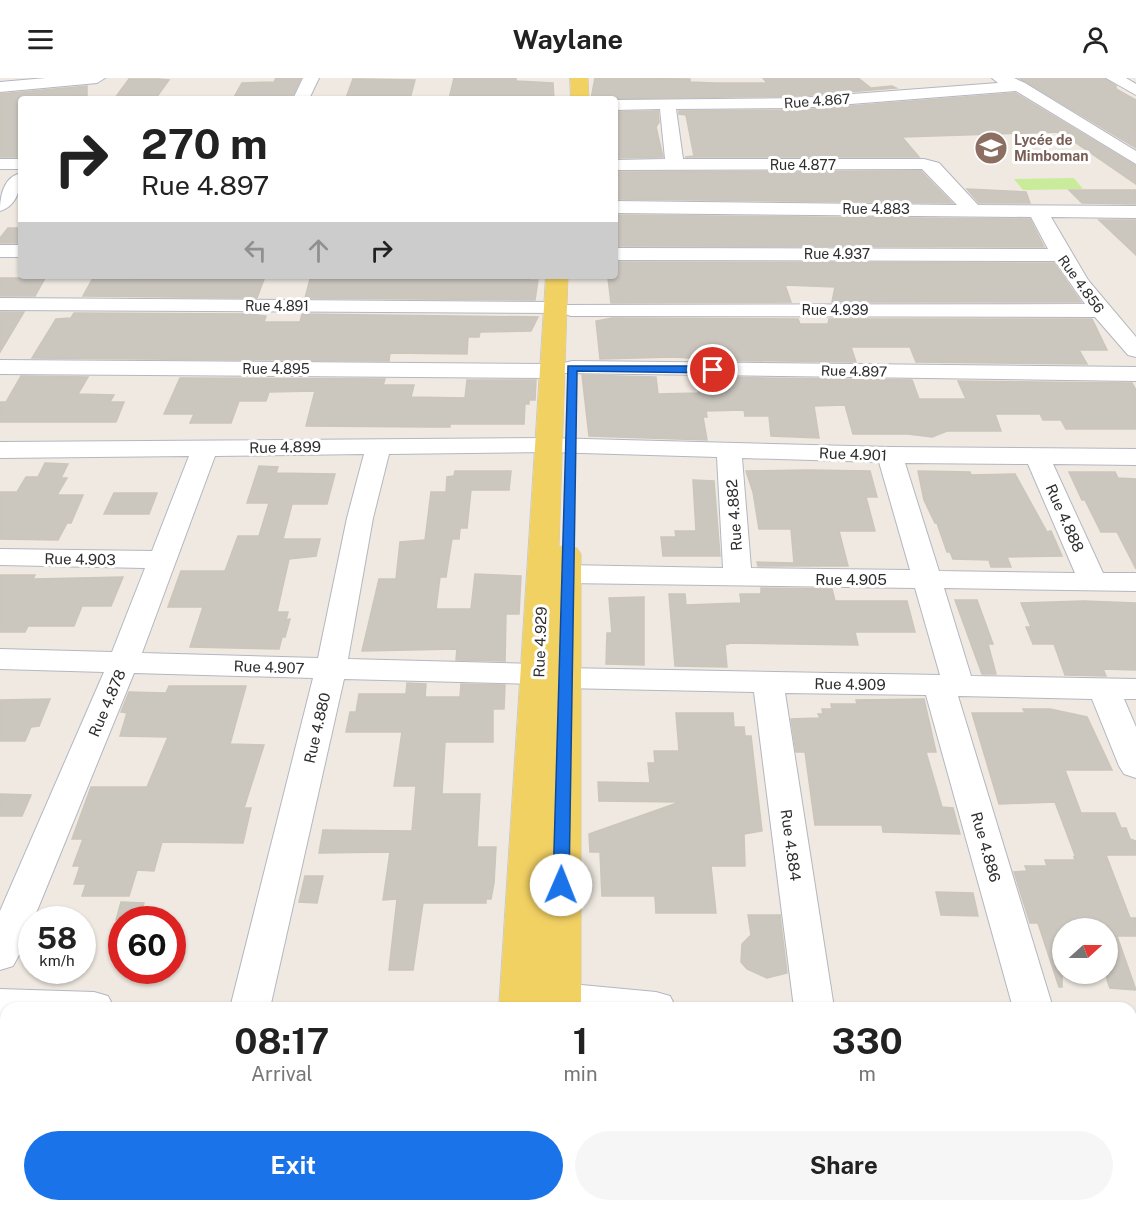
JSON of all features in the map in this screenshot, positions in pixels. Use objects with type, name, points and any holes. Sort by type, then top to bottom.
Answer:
[{"type":"main road","points":[[566,78],[567,96]]},
{"type":"main road","points":[[579,78],[580,96]]},
{"type":"main road","name":"Rue 4.929","points":[[522,1002],[551,676],[563,309],[558,279]]},
{"type":"main road","points":[[563,309],[571,279]]},
{"type":"main road","points":[[559,446],[565,574],[551,676],[559,1002]]},
{"type":"street","points":[[0,87],[95,78]]},
{"type":"street","points":[[81,96],[95,78]]},
{"type":"street","points":[[303,96],[311,78]]},
{"type":"street","points":[[1000,78],[1019,86],[1136,159]]},
{"type":"street","name":"Rue 4.867","points":[[618,105],[800,103],[1019,86]]},
{"type":"street","points":[[667,105],[674,136],[674,165]]},
{"type":"street","points":[[1116,147],[1136,137]]},
{"type":"street","points":[[0,164],[18,164]]},
{"type":"street","name":"Rue 4.877","points":[[618,165],[924,164],[933,167],[972,210]]},
{"type":"street","points":[[0,205],[18,182]]},
{"type":"street","points":[[0,205],[18,205]]},
{"type":"street","name":"Rue 4.883","points":[[618,207],[1136,212]]},
{"type":"street","name":"Rue 4.856","points":[[1038,211],[1059,255],[1099,311],[1136,350]]},
{"type":"street","points":[[0,251],[18,251]]},
{"type":"street","name":"Rue 4.937","points":[[618,254],[1059,255]]},
{"type":"street","name":"Rue 4.891","points":[[0,304],[563,309]]},
{"type":"street","name":"Rue 4.939","points":[[563,309],[1099,311]]},
{"type":"street","name":"Rue 4.895","points":[[0,367],[561,369]]},
{"type":"street","name":"Rue 4.897","points":[[561,369],[1136,374]]},
{"type":"street","name":"Rue 4.899","points":[[0,450],[559,446]]},
{"type":"street","name":"Rue 4.901","points":[[559,446],[890,455],[1136,457]]},
{"type":"street","name":"Rue 4.880","points":[[251,1002],[331,669],[360,518],[378,447]]},
{"type":"street","name":"Rue 4.878","points":[[0,955],[124,661],[160,560],[205,448]]},
{"type":"street","name":"Rue 4.882","points":[[729,451],[738,578]]},
{"type":"street","name":"Rue 4.886","points":[[890,455],[927,580],[949,686],[1031,1002]]},
{"type":"street","name":"Rue 4.888","points":[[1037,456],[1093,581]]},
{"type":"street","name":"Rue 4.903","points":[[0,557],[160,560]]},
{"type":"street","name":"Rue 4.905","points":[[565,574],[1136,582]]},
{"type":"street","name":"Rue 4.907","points":[[0,659],[124,661],[551,676]]},
{"type":"street","name":"Rue 4.909","points":[[551,676],[1136,689]]},
{"type":"street","name":"Rue 4.884","points":[[768,682],[813,1002]]},
{"type":"street","points":[[1104,689],[1136,766]]},
{"type":"green space","points":[[1074,178],[1083,189],[1023,190],[1014,179]]},
{"type":"building","points":[[276,78],[301,78],[292,96],[235,96],[242,83],[274,82]]},
{"type":"building","points":[[454,78],[516,78],[516,81],[553,83],[554,96],[450,96]]},
{"type":"building","points":[[595,78],[767,83],[763,78],[858,78],[871,88],[892,86],[896,88],[800,96],[618,99],[618,96],[592,96]]},
{"type":"building","points":[[1019,78],[1104,78],[1116,86],[1116,89],[1136,100],[1136,148]]},
{"type":"building","points":[[129,79],[169,80],[157,96],[116,96]]},
{"type":"building","points":[[353,79],[415,80],[411,96],[347,96]]},
{"type":"building","points":[[87,86],[87,96],[18,96],[18,157],[0,157],[0,94]]},
{"type":"building","points":[[1015,93],[1136,166],[1136,184],[1060,132],[902,137],[919,157],[685,157],[694,156],[686,115],[679,114],[679,111],[800,110]]},
{"type":"building","points":[[658,111],[659,122],[656,127],[663,157],[618,158],[618,112]]},
{"type":"building","points":[[921,171],[952,203],[618,199],[618,172]]},
{"type":"building","points":[[967,189],[1026,192],[1030,203],[979,203]]},
{"type":"building","points":[[1069,190],[1136,190],[1136,204],[1082,203]]},
{"type":"building","points":[[618,215],[1030,219],[1044,247],[618,246]]},
{"type":"building","points":[[1099,220],[1136,220],[1136,255]]},
{"type":"building","points":[[8,228],[18,228],[18,243],[0,243],[0,238]]},
{"type":"building","points":[[618,262],[1054,263],[1081,302],[832,302],[835,287],[785,285],[791,302],[611,303],[608,279],[618,279]]},
{"type":"building","points":[[0,278],[44,279],[35,296],[0,296]]},
{"type":"building","points":[[92,279],[264,279],[257,298],[83,296]]},
{"type":"building","points":[[310,279],[538,280],[535,300],[305,298]]},
{"type":"building","points":[[0,312],[24,312],[0,352]]},
{"type":"building","points":[[74,313],[251,314],[266,316],[264,322],[300,322],[302,314],[538,317],[531,331],[480,332],[479,337],[468,337],[467,354],[390,353],[389,361],[32,358],[56,319],[71,318]]},
{"type":"building","points":[[612,318],[798,319],[800,324],[828,324],[829,319],[1092,319],[1107,350],[1079,350],[1087,364],[916,362],[910,347],[851,347],[856,362],[691,360],[691,358],[672,357],[600,359],[596,321]]},
{"type":"building","points":[[582,375],[656,377],[658,394],[699,393],[695,377],[912,380],[919,399],[966,399],[958,381],[1132,383],[1136,390],[1136,429],[1066,429],[1061,420],[1043,420],[1040,414],[995,414],[1001,431],[947,431],[932,437],[908,434],[853,434],[845,405],[814,406],[819,438],[771,436],[769,416],[745,416],[744,410],[706,411],[707,417],[703,417],[707,440],[589,436]]},
{"type":"building","points":[[21,376],[88,377],[78,394],[114,395],[110,402],[124,402],[116,422],[0,422],[0,402],[6,402]]},
{"type":"building","points":[[180,378],[385,379],[383,385],[414,385],[411,397],[465,398],[467,380],[536,380],[535,400],[529,400],[529,404],[525,404],[524,424],[450,424],[450,427],[431,427],[306,426],[315,391],[269,392],[266,401],[239,401],[231,423],[190,423],[194,414],[164,414]]},
{"type":"building","points":[[45,463],[68,464],[61,478],[67,478],[57,495],[83,495],[71,523],[67,523],[58,540],[0,539],[0,492],[17,492],[26,477],[38,477]]},
{"type":"building","points":[[259,466],[278,467],[276,473],[335,474],[327,504],[292,504],[283,539],[320,539],[316,556],[289,559],[277,612],[288,612],[286,620],[290,619],[279,649],[190,647],[203,607],[168,607],[181,571],[225,571],[238,536],[259,536],[269,503],[247,503]]},
{"type":"building","points":[[455,471],[511,471],[509,490],[471,490],[467,528],[460,528],[459,539],[452,539],[446,577],[440,577],[436,609],[471,609],[475,574],[521,576],[519,614],[506,614],[505,661],[456,660],[457,649],[362,651],[379,579],[396,579],[400,542],[425,540],[431,492],[446,492],[447,477],[454,476]]},
{"type":"building","points":[[746,471],[870,471],[877,497],[866,497],[875,531],[839,531],[848,566],[758,566],[757,562],[794,563],[791,529],[759,529],[753,492]]},
{"type":"building","points":[[918,471],[970,472],[971,475],[1015,474],[1047,532],[1051,531],[1062,556],[1007,557],[1011,567],[991,567],[989,560],[953,559],[950,552],[947,552],[937,523],[924,500]]},
{"type":"building","points":[[1069,472],[1115,472],[1118,478],[1136,479],[1136,569],[1117,532],[1101,532]]},
{"type":"building","points":[[693,480],[714,481],[720,556],[663,556],[661,537],[676,537],[675,531],[696,531]]},
{"type":"building","points":[[114,493],[157,493],[149,514],[104,514]]},
{"type":"building","points":[[0,575],[35,575],[33,579],[123,577],[111,606],[82,606],[74,626],[28,626],[25,632],[0,632]]},
{"type":"building","points":[[761,588],[832,589],[835,601],[907,601],[915,632],[855,632],[858,645],[731,643],[725,645],[727,667],[675,666],[669,594],[685,594],[686,605],[741,603],[740,594],[761,594]]},
{"type":"building","points":[[644,597],[644,665],[606,664],[607,633],[612,633],[609,598]]},
{"type":"building","points":[[955,600],[977,600],[993,644],[988,644],[996,674],[982,674]]},
{"type":"building","points":[[1084,601],[1136,603],[1136,670],[1103,669],[1106,676],[1065,675],[1054,644],[1033,644],[1026,627],[1031,627],[1021,603]]},
{"type":"building","points":[[407,683],[426,684],[425,697],[460,697],[461,684],[505,685],[504,709],[493,709],[493,742],[445,742],[442,794],[480,794],[477,847],[496,847],[494,883],[491,899],[486,899],[486,903],[423,903],[413,970],[389,970],[397,899],[383,900],[390,852],[319,853],[323,830],[412,831],[416,786],[394,786],[402,732],[346,732],[350,712],[356,712],[359,694],[406,694]]},
{"type":"building","points":[[169,686],[246,686],[230,744],[264,745],[244,808],[251,808],[243,843],[162,842],[154,871],[137,870],[129,896],[82,896],[86,884],[74,884],[80,866],[73,866],[83,839],[72,839],[91,787],[147,787],[168,737],[120,736],[127,713],[121,712],[129,692],[166,693]]},
{"type":"building","points":[[50,699],[39,726],[31,727],[25,741],[0,741],[0,700]]},
{"type":"building","points":[[924,699],[936,752],[926,752],[942,807],[953,808],[960,834],[883,832],[882,825],[815,825],[805,752],[796,752],[791,719],[820,718],[818,714],[823,714],[822,709],[832,709],[831,704],[857,704],[856,700]]},
{"type":"building","points":[[1023,709],[1050,709],[1087,717],[1112,770],[1065,770],[1081,813],[1115,813],[1121,828],[1126,828],[1130,839],[1136,841],[1136,855],[1106,855],[1130,918],[1136,918],[1136,936],[1118,936],[1118,918],[1052,918],[1052,966],[1038,923],[1030,923],[1014,872],[1027,871],[1025,866],[1047,866],[1045,860],[1075,860],[1074,857],[1076,858],[1055,802],[999,804],[972,713],[1025,713]]},
{"type":"building","points":[[676,713],[733,713],[734,727],[744,727],[745,736],[751,736],[762,831],[744,834],[745,866],[711,866],[716,913],[656,913],[655,896],[602,896],[600,852],[590,852],[589,834],[680,802],[599,801],[598,782],[650,783],[648,763],[655,763],[654,751],[679,751]]},
{"type":"building","points":[[0,794],[31,795],[22,816],[0,816]]},
{"type":"building","points":[[305,876],[323,876],[317,903],[299,902]]},
{"type":"building","points":[[936,892],[973,893],[978,916],[941,915]]},
{"type":"building","points":[[121,902],[144,903],[143,906],[120,906]]},
{"type":"building","points":[[748,915],[780,915],[787,973],[767,978],[747,969],[741,962],[742,944],[751,935]]},
{"type":"building","points":[[1118,939],[1136,990],[1110,988],[1108,984],[1118,984]]},
{"type":"place","name":"Lycée de Mimboman","points":[[991,148]]},
{"type":"route","points":[[561,885],[564,616],[572,368],[713,370]]}]
